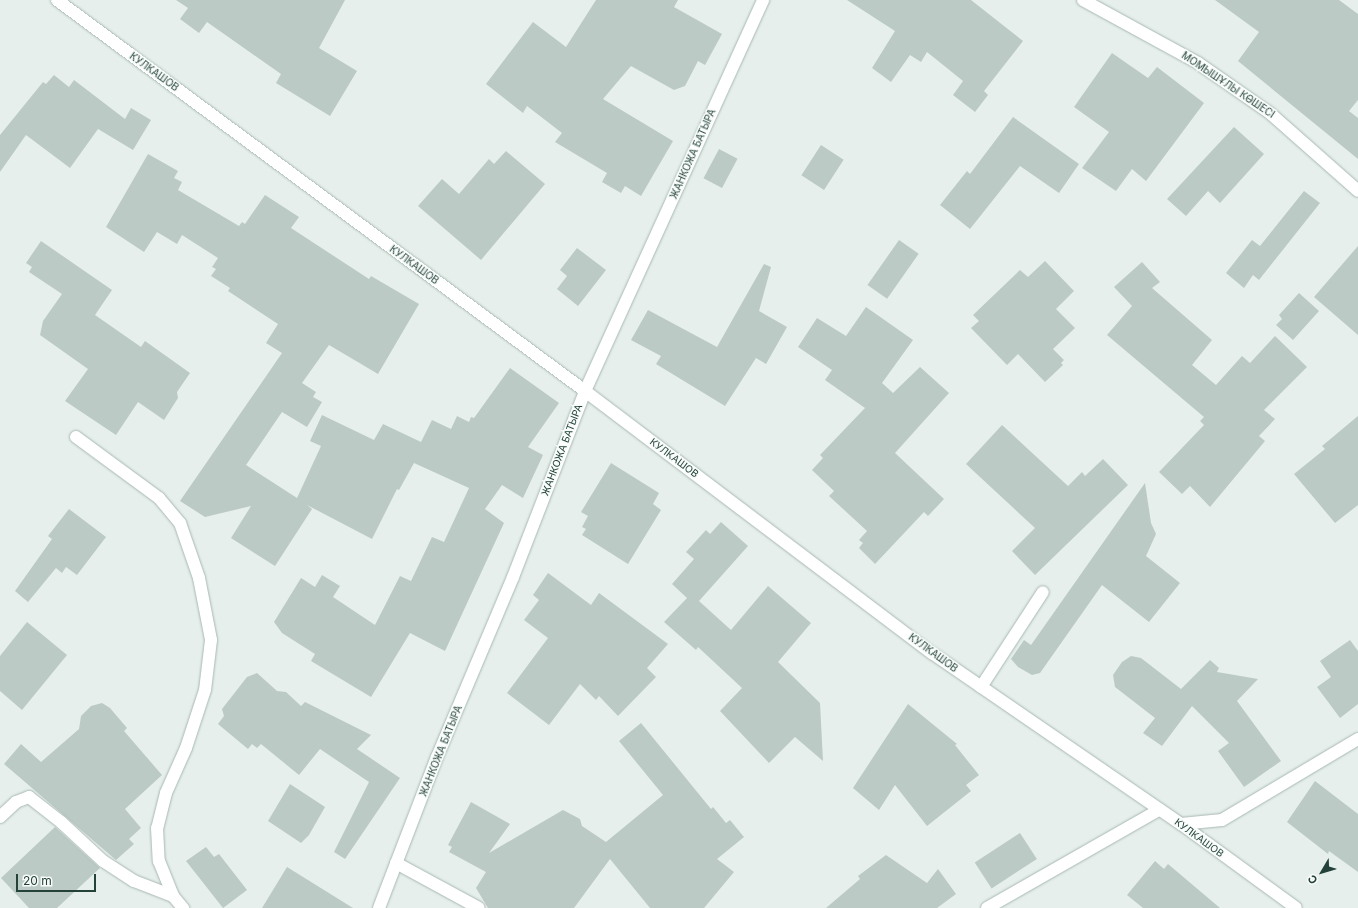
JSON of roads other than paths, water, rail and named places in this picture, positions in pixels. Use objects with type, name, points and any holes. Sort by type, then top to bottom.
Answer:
[{"type":"street","name":"КУЛКАШОВ","points":[[57,0],[585,391],[925,648],[1181,824],[1296,908]]},
{"type":"street","name":"ЖАНКОЖА БАТЫРА","points":[[378,908],[437,757],[513,577],[585,391],[763,0]]},
{"type":"street","name":"МОМЫШҰЛЫ КӨШЕСІ","points":[[1083,0],[1210,71],[1271,114],[1358,191]]},
{"type":"street","points":[[76,438],[158,498],[180,523],[199,578],[211,640],[205,690],[186,748],[166,793],[157,828],[159,861],[173,896],[183,908]]},
{"type":"street","points":[[981,687],[1043,592]]},
{"type":"street","points":[[1181,824],[1222,820],[1358,739]]},
{"type":"street","points":[[0,817],[16,802],[29,797],[62,822],[102,861],[134,881],[173,896]]},
{"type":"street","points":[[987,908],[1159,810]]},
{"type":"street","points":[[396,863],[479,908]]}]
